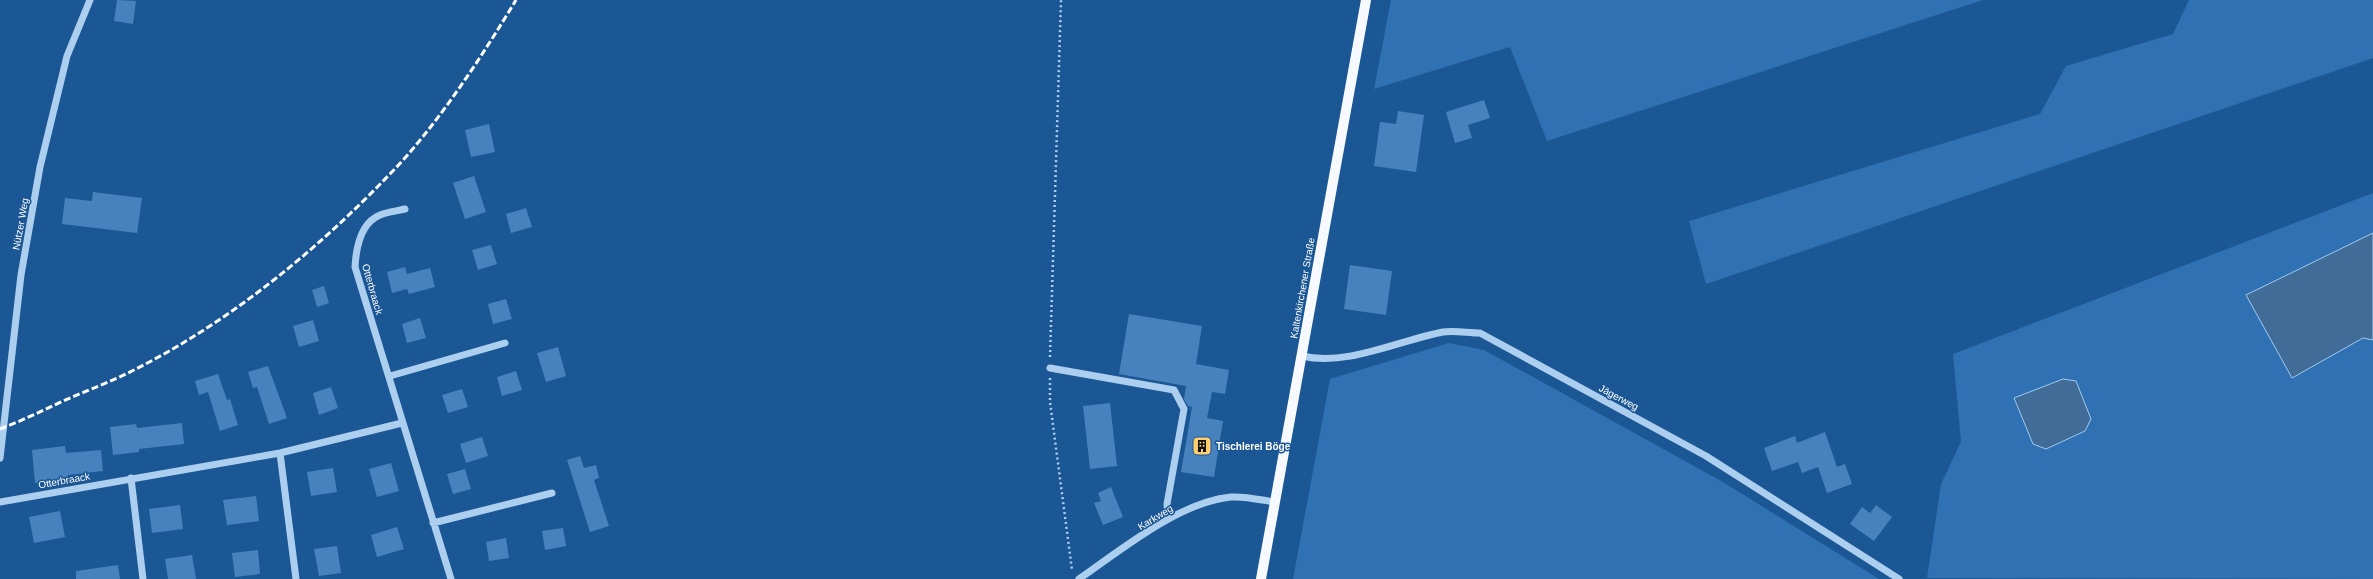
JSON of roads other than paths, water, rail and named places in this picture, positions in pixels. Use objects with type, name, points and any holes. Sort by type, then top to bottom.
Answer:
[{"type":"main road","name":"Kaltenkirchener Straße","points":[[1261,579],[1366,0]]},
{"type":"street","name":"Nützer Weg","points":[[0,458],[21,276],[40,167],[67,56],[90,0]]},
{"type":"street","name":"Otterbraack","points":[[405,209],[378,216],[364,229],[356,249],[355,267],[390,376],[402,423],[451,579]]},
{"type":"street","name":"Jägerweg","points":[[1302,356],[1313,359],[1343,357],[1445,332],[1480,333],[1706,456],[1899,579]]},
{"type":"street","points":[[390,376],[505,342]]},
{"type":"street","points":[[1050,368],[1174,390],[1184,409],[1167,504],[1168,518]]},
{"type":"street","name":"Otterbraack","points":[[0,502],[130,478],[280,453],[402,423]]},
{"type":"street","points":[[280,453],[296,579]]},
{"type":"street","points":[[130,478],[142,579]]},
{"type":"street","points":[[434,523],[552,493]]},
{"type":"street","name":"Karkweg","points":[[1078,579],[1168,518],[1204,504],[1232,497],[1274,502]]},
{"type":"railway","points":[[0,429],[107,383],[168,352],[202,331],[269,284],[361,204],[407,156],[441,114],[473,68],[516,0]]},
{"type":"place","name":"Tischlerei Böge","points":[[1202,446]]}]
